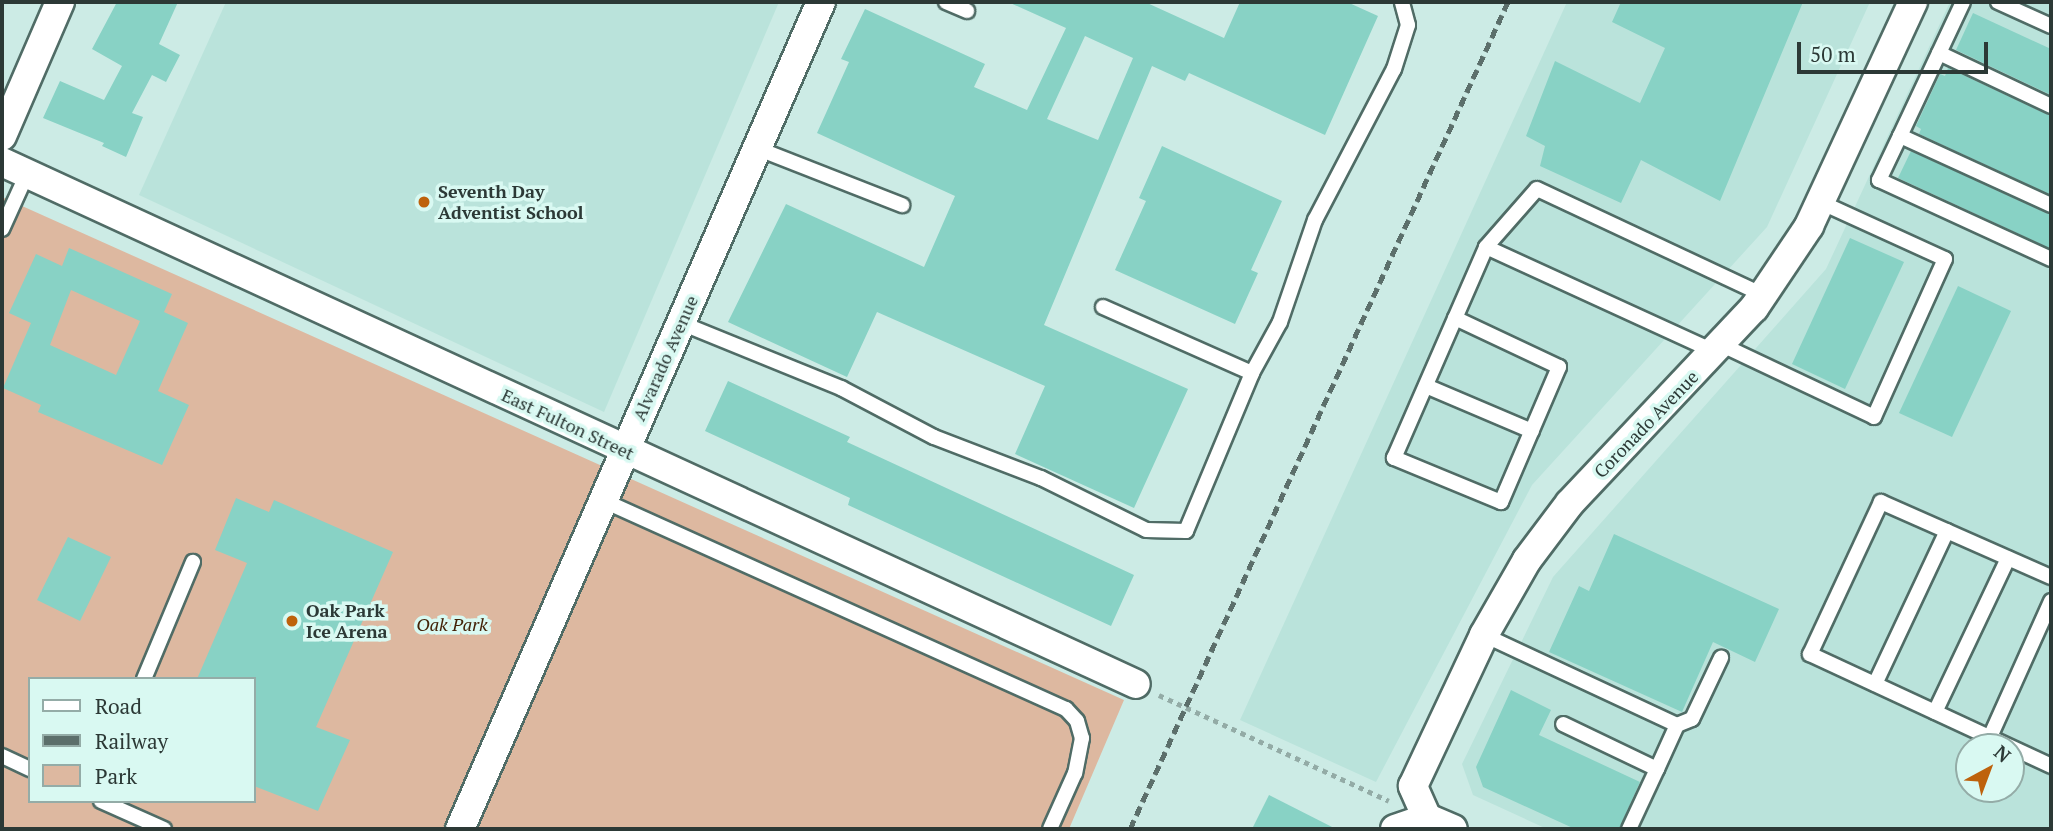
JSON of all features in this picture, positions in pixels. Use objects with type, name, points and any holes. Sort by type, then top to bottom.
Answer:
[{"type":"street","points":[[2,136],[60,2]]},
{"type":"street","name":"Alvarado Avenue","points":[[460,829],[623,450],[759,149],[821,2]]},
{"type":"street","name":"Coronado Avenue","points":[[1427,818],[1413,786],[1484,635],[1527,560],[1570,503],[1719,349],[1763,295],[1820,202],[1913,2]]},
{"type":"street","name":"East Fulton Street","points":[[14,168],[1136,684]]},
{"type":"street","points":[[1395,829],[1427,818],[1453,829]]},
{"type":"lane","points":[[946,2],[967,12]]},
{"type":"lane","points":[[681,323],[841,388],[934,437],[1041,478],[1146,530],[1186,531],[1252,373],[1280,323],[1315,220],[1394,69],[1408,25],[1402,2]]},
{"type":"lane","points":[[1963,2],[1879,180],[2051,259]]},
{"type":"lane","points":[[1998,2],[2051,26]]},
{"type":"lane","points":[[1939,53],[2051,106]]},
{"type":"lane","points":[[1900,136],[2051,205]]},
{"type":"lane","points":[[759,149],[902,205]]},
{"type":"lane","points":[[2,229],[14,168]]},
{"type":"lane","points":[[1455,318],[1559,367],[1501,502],[1394,458],[1426,386],[1455,318],[1486,247],[1537,189],[1763,295]]},
{"type":"lane","points":[[1486,247],[1874,417],[1945,259],[1820,202]]},
{"type":"lane","points":[[1103,307],[1252,373]]},
{"type":"lane","points":[[1426,386],[1532,431]]},
{"type":"lane","points":[[602,500],[1066,709],[1077,721],[1082,738],[1075,773],[1050,829]]},
{"type":"lane","points":[[1981,733],[1810,654],[1881,502],[2051,578]]},
{"type":"lane","points":[[1875,684],[1947,531]]},
{"type":"lane","points":[[1935,712],[2008,558]]},
{"type":"lane","points":[[145,677],[194,562]]},
{"type":"lane","points":[[1992,733],[2051,601]]},
{"type":"lane","points":[[1484,635],[1677,724],[1692,719],[1721,658]]},
{"type":"lane","points":[[1563,724],[1657,769]]},
{"type":"lane","points":[[1629,829],[1677,724]]},
{"type":"lane","points":[[2025,751],[2050,761]]},
{"type":"lane","points":[[2,756],[28,768]]},
{"type":"lane","points":[[105,803],[163,829]]},
{"type":"path","points":[[1136,684],[1427,818]]},
{"type":"shaded area","name":"Seventh Day Adventist School","points":[[226,2],[779,2],[604,412],[139,195]]},
{"type":"shaded area","points":[[1567,2],[1870,2],[1767,227],[1532,485],[1376,782],[1240,720]]},
{"type":"shaded area","points":[[1950,2],[2051,2],[2051,829],[1547,829],[1473,795],[1462,764],[1553,577],[1826,269]]},
{"type":"green space","name":"Oak Park","points":[[2,197],[1124,700],[1069,829],[2,829]]},
{"type":"building","points":[[117,2],[178,2],[159,44],[180,55],[166,82],[152,75],[132,113],[143,117],[126,157],[102,146],[104,143],[43,118],[60,81],[104,100],[122,66],[92,49]]},
{"type":"building","points":[[1008,2],[1145,2],[1224,38],[1240,2],[1347,2],[1378,16],[1325,135],[1189,73],[1185,81],[1152,66],[1044,325],[1188,389],[1134,508],[1015,454],[1045,386],[877,312],[847,377],[728,322],[786,204],[924,267],[955,196],[817,133],[849,62],[841,59],[865,9],[985,64],[974,87],[1027,110],[1066,28]],"holes":[[[1085,36],[1133,58],[1098,140],[1047,119]]]},
{"type":"building","points":[[1621,2],[1803,2],[1720,201],[1641,160],[1621,203],[1540,166],[1545,146],[1526,136],[1555,61],[1640,103],[1665,48],[1612,22]]},
{"type":"building","points":[[1973,13],[2051,49],[2051,95],[1956,50]]},
{"type":"building","points":[[1948,68],[2051,116],[2051,195],[1919,134],[1921,129],[1916,126],[1940,74],[1945,76]]},
{"type":"building","points":[[1162,146],[1282,201],[1251,270],[1258,273],[1235,324],[1115,270],[1146,201],[1139,198]]},
{"type":"building","points":[[1911,151],[2051,215],[2051,249],[1898,178]]},
{"type":"building","points":[[1850,238],[1904,262],[1845,389],[1792,364]]},
{"type":"building","points":[[69,248],[172,294],[164,312],[188,323],[158,391],[189,405],[162,465],[38,412],[41,405],[3,388],[31,323],[9,313],[36,254],[62,266]],"holes":[[[71,290],[140,321],[116,375],[50,345]]]},
{"type":"building","points":[[1958,286],[2011,311],[1952,437],[1899,413]]},
{"type":"building","points":[[728,381],[850,437],[847,442],[1134,575],[1111,626],[848,505],[850,498],[705,431]]},
{"type":"building","name":"Oak Park Ice Arena","points":[[236,498],[269,512],[274,500],[393,552],[316,727],[350,740],[318,811],[256,787],[256,677],[198,677],[247,563],[215,550]]},
{"type":"building","points":[[1614,534],[1779,609],[1755,662],[1713,642],[1682,712],[1549,652],[1579,586],[1589,591]]},
{"type":"building","points":[[68,537],[111,557],[80,621],[37,600]]},
{"type":"building","points":[[1511,690],[1551,710],[1539,735],[1640,782],[1619,829],[1575,829],[1483,787],[1476,767]]},
{"type":"building","points":[[1269,795],[1336,829],[1252,829]]},
{"type":"railway","points":[[1130,829],[1508,2]]},
{"type":"place","name":"Seventh Day Adventist School","points":[[424,202]]},
{"type":"place","name":"Oak Park Ice Arena","points":[[292,621]]}]
